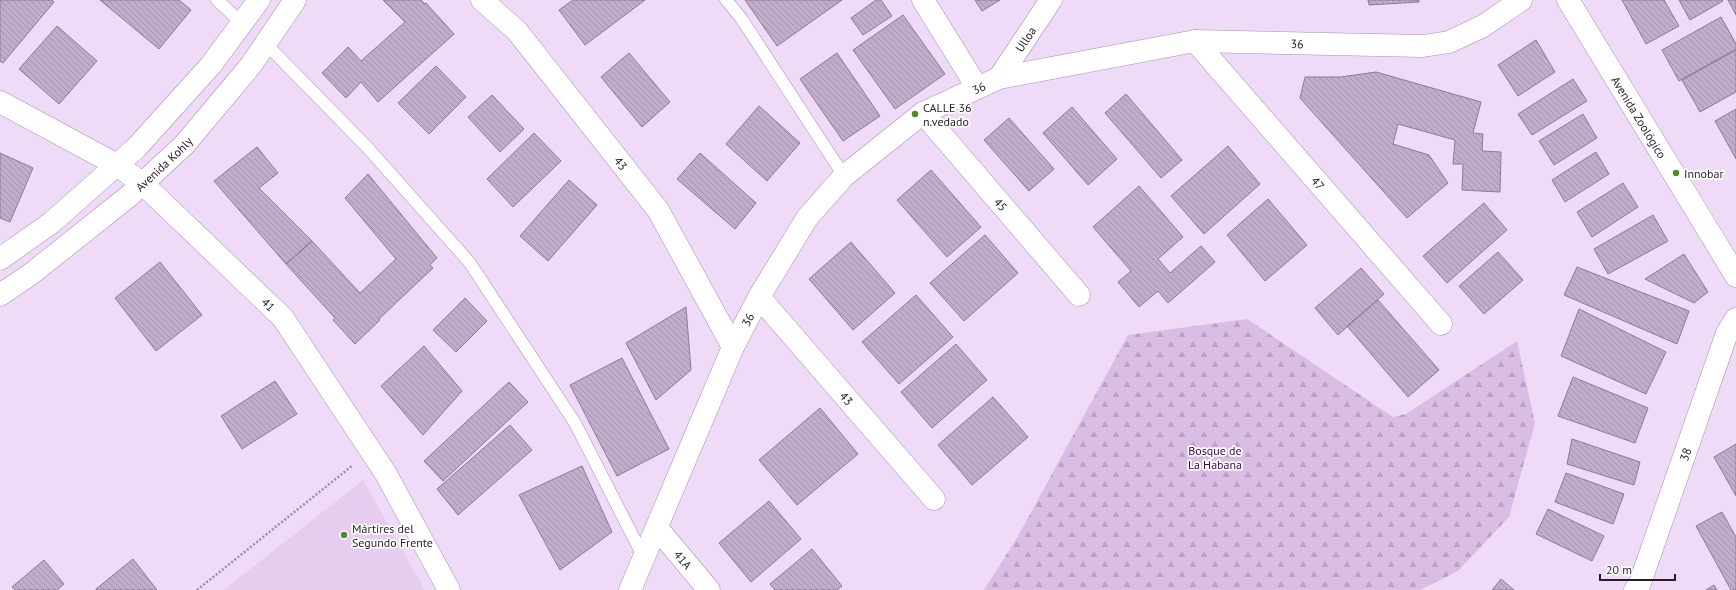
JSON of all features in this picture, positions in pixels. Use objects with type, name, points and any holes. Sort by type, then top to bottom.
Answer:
[{"type":"street","points":[[0,259],[51,223],[136,148],[184,97],[211,65],[244,24],[259,0]]},
{"type":"street","name":"Avenida Kohly","points":[[0,295],[68,246],[142,184],[184,144],[251,65],[295,0]]},
{"type":"street","name":"43","points":[[482,0],[517,31],[658,210],[733,347]]},
{"type":"street","points":[[923,0],[977,87]]},
{"type":"street","name":"Ulloa","points":[[999,78],[1052,0]]},
{"type":"street","name":"36","points":[[630,590],[733,347],[759,297],[807,218],[844,176],[923,113],[999,78],[1195,41],[1423,46],[1449,42],[1483,26],[1521,0]]},
{"type":"street","name":"Avenida Zoológico","points":[[1568,0],[1736,276]]},
{"type":"street","points":[[244,24],[266,44]]},
{"type":"street","name":"47","points":[[1195,41],[1441,324]]},
{"type":"street","name":"41","points":[[0,102],[117,165],[142,184],[283,318],[386,474],[448,590]]},
{"type":"street","name":"45","points":[[923,113],[1079,295]]},
{"type":"street","name":"43","points":[[759,297],[934,499]]},
{"type":"street","name":"38","points":[[1635,590],[1640,583],[1727,333],[1736,319]]},
{"type":"street","name":"41A","points":[[657,528],[709,590]]},
{"type":"lane","points":[[217,0],[244,24]]},
{"type":"lane","points":[[726,0],[741,18],[844,176]]},
{"type":"lane","points":[[266,44],[367,147],[470,264],[575,423],[644,558]]},
{"type":"path","points":[[197,590],[370,451]]},
{"type":"shaded area","name":"Mártires del Segundo Frente","points":[[363,480],[425,590],[224,590]]},
{"type":"green space","name":"Bosque de La Habana","points":[[1247,319],[1393,417],[1406,414],[1517,341],[1535,423],[1509,517],[1458,571],[1420,590],[984,590],[1017,538],[1128,335]]},
{"type":"building","points":[[0,0],[52,0],[54,2],[3,63],[0,61]]},
{"type":"building","points":[[100,0],[179,0],[191,10],[159,49]]},
{"type":"building","points":[[383,0],[421,0],[425,4],[426,3],[454,34],[378,102],[361,82],[346,98],[322,73],[348,47],[361,61],[405,22]]},
{"type":"building","points":[[573,0],[645,0],[585,45],[559,10]]},
{"type":"building","points":[[745,0],[842,0],[777,46]]},
{"type":"building","points":[[876,0],[881,0],[892,16],[863,35],[851,18]]},
{"type":"building","points":[[975,0],[1000,0],[982,11]]},
{"type":"building","points":[[1368,0],[1419,0],[1419,2],[1369,5]]},
{"type":"building","points":[[1622,0],[1664,0],[1679,26],[1646,44]]},
{"type":"building","points":[[1679,0],[1722,0],[1723,1],[1690,20]]},
{"type":"building","points":[[1728,0],[1736,0],[1736,15]]},
{"type":"building","points":[[903,15],[945,74],[895,109],[853,50]]},
{"type":"building","points":[[1721,17],[1736,44],[1736,49],[1679,81],[1662,50]]},
{"type":"building","points":[[57,26],[97,61],[59,104],[19,69]]},
{"type":"building","points":[[1536,40],[1555,72],[1518,96],[1498,65]]},
{"type":"building","points":[[1736,50],[1736,92],[1700,112],[1682,80]]},
{"type":"building","points":[[629,53],[670,102],[642,127],[601,77]]},
{"type":"building","points":[[837,53],[880,116],[843,141],[800,79]]},
{"type":"building","points":[[436,66],[466,97],[429,134],[398,103]]},
{"type":"building","points":[[1376,72],[1481,102],[1473,133],[1483,134],[1482,151],[1501,152],[1500,192],[1462,190],[1463,164],[1453,164],[1455,140],[1398,124],[1393,144],[1429,155],[1448,183],[1407,218],[1300,98],[1305,77],[1341,77]]},
{"type":"building","points":[[1573,79],[1587,101],[1532,135],[1518,114]]},
{"type":"building","points":[[1126,94],[1182,160],[1161,178],[1105,113]]},
{"type":"building","points":[[492,95],[524,129],[500,152],[468,117]]},
{"type":"building","points":[[759,106],[800,143],[767,181],[726,144]]},
{"type":"building","points":[[1072,107],[1117,159],[1088,185],[1043,133]]},
{"type":"building","points":[[1736,109],[1736,159],[1715,121]]},
{"type":"building","points":[[1583,114],[1597,138],[1554,165],[1539,141]]},
{"type":"building","points":[[1009,118],[1054,169],[1029,191],[984,140]]},
{"type":"building","points":[[534,133],[561,161],[513,207],[487,179]]},
{"type":"building","points":[[1228,146],[1260,184],[1204,234],[1171,196]]},
{"type":"building","points":[[257,147],[278,173],[259,188],[312,241],[286,264],[214,181]]},
{"type":"building","points":[[1596,152],[1609,174],[1565,202],[1552,180]]},
{"type":"building","points":[[0,153],[33,168],[10,222],[0,218]]},
{"type":"building","points":[[700,153],[756,203],[735,229],[677,179]]},
{"type":"building","points":[[931,170],[981,227],[947,257],[897,200]]},
{"type":"building","points":[[368,174],[437,258],[430,265],[433,268],[355,344],[333,320],[335,318],[286,264],[312,241],[360,293],[396,259],[345,198]]},
{"type":"building","points":[[569,180],[597,205],[548,261],[520,236]]},
{"type":"building","points":[[1623,183],[1638,207],[1592,237],[1577,212]]},
{"type":"building","points":[[1139,186],[1183,237],[1158,259],[1170,273],[1201,246],[1215,262],[1168,303],[1158,291],[1139,307],[1118,282],[1131,271],[1093,227]]},
{"type":"building","points":[[1268,199],[1307,245],[1265,281],[1227,235]]},
{"type":"building","points":[[1484,203],[1507,230],[1447,283],[1423,256]]},
{"type":"building","points":[[1653,215],[1668,241],[1608,274],[1594,249]]},
{"type":"building","points":[[985,235],[1018,273],[964,321],[930,283]]},
{"type":"building","points":[[851,242],[895,293],[853,330],[809,279]]},
{"type":"building","points":[[1498,252],[1523,280],[1484,314],[1459,286]]},
{"type":"building","points":[[1684,254],[1708,292],[1694,303],[1645,279]]},
{"type":"building","points":[[160,262],[202,315],[156,351],[115,298]]},
{"type":"building","points":[[1577,267],[1689,311],[1677,344],[1564,295]]},
{"type":"building","points":[[1361,268],[1384,294],[1338,335],[1315,308]]},
{"type":"building","points":[[916,295],[953,337],[899,384],[862,342]]},
{"type":"building","points":[[465,298],[487,321],[456,352],[433,330]]},
{"type":"building","points":[[1378,300],[1439,370],[1408,397],[1347,326]]},
{"type":"building","points":[[686,307],[691,370],[656,400],[626,343]]},
{"type":"building","points":[[1579,309],[1666,352],[1646,394],[1561,356]]},
{"type":"building","points":[[956,344],[987,380],[932,428],[901,392]]},
{"type":"building","points":[[424,346],[462,391],[423,435],[381,386]]},
{"type":"building","points":[[622,358],[669,449],[617,476],[570,385]]},
{"type":"building","points":[[1573,377],[1648,408],[1635,443],[1558,416]]},
{"type":"building","points":[[275,381],[297,414],[242,449],[221,416]]},
{"type":"building","points":[[509,382],[528,402],[443,481],[424,461]]},
{"type":"building","points":[[993,397],[1028,437],[972,485],[938,445]]},
{"type":"building","points":[[820,408],[858,454],[797,505],[759,460]]},
{"type":"building","points":[[510,425],[532,450],[458,515],[437,489]]},
{"type":"building","points":[[1572,439],[1640,462],[1634,485],[1567,464]]},
{"type":"building","points":[[1736,444],[1736,496],[1714,457]]},
{"type":"building","points":[[582,466],[612,532],[560,570],[519,495]]},
{"type":"building","points":[[1566,473],[1624,494],[1613,524],[1555,502]]},
{"type":"building","points":[[769,501],[801,539],[751,582],[719,543]]},
{"type":"building","points":[[1548,509],[1604,536],[1592,561],[1536,534]]},
{"type":"building","points":[[1722,512],[1736,537],[1736,590],[1731,590],[1696,526]]},
{"type":"building","points":[[812,549],[842,586],[837,590],[775,590],[770,584]]},
{"type":"building","points":[[133,559],[157,590],[96,590],[96,589]]},
{"type":"building","points":[[44,560],[64,584],[57,590],[15,590],[12,587]]},
{"type":"building","points":[[1501,579],[1514,590],[1492,590]]},
{"type":"building","points":[[1714,585],[1717,590],[1706,590]]},
{"type":"place","name":"CALLE 36 n.vedado","points":[[915,114]]},
{"type":"place","name":"Innobar","points":[[1676,173]]},
{"type":"place","name":"Mártires del Segundo Frente","points":[[344,535]]}]
